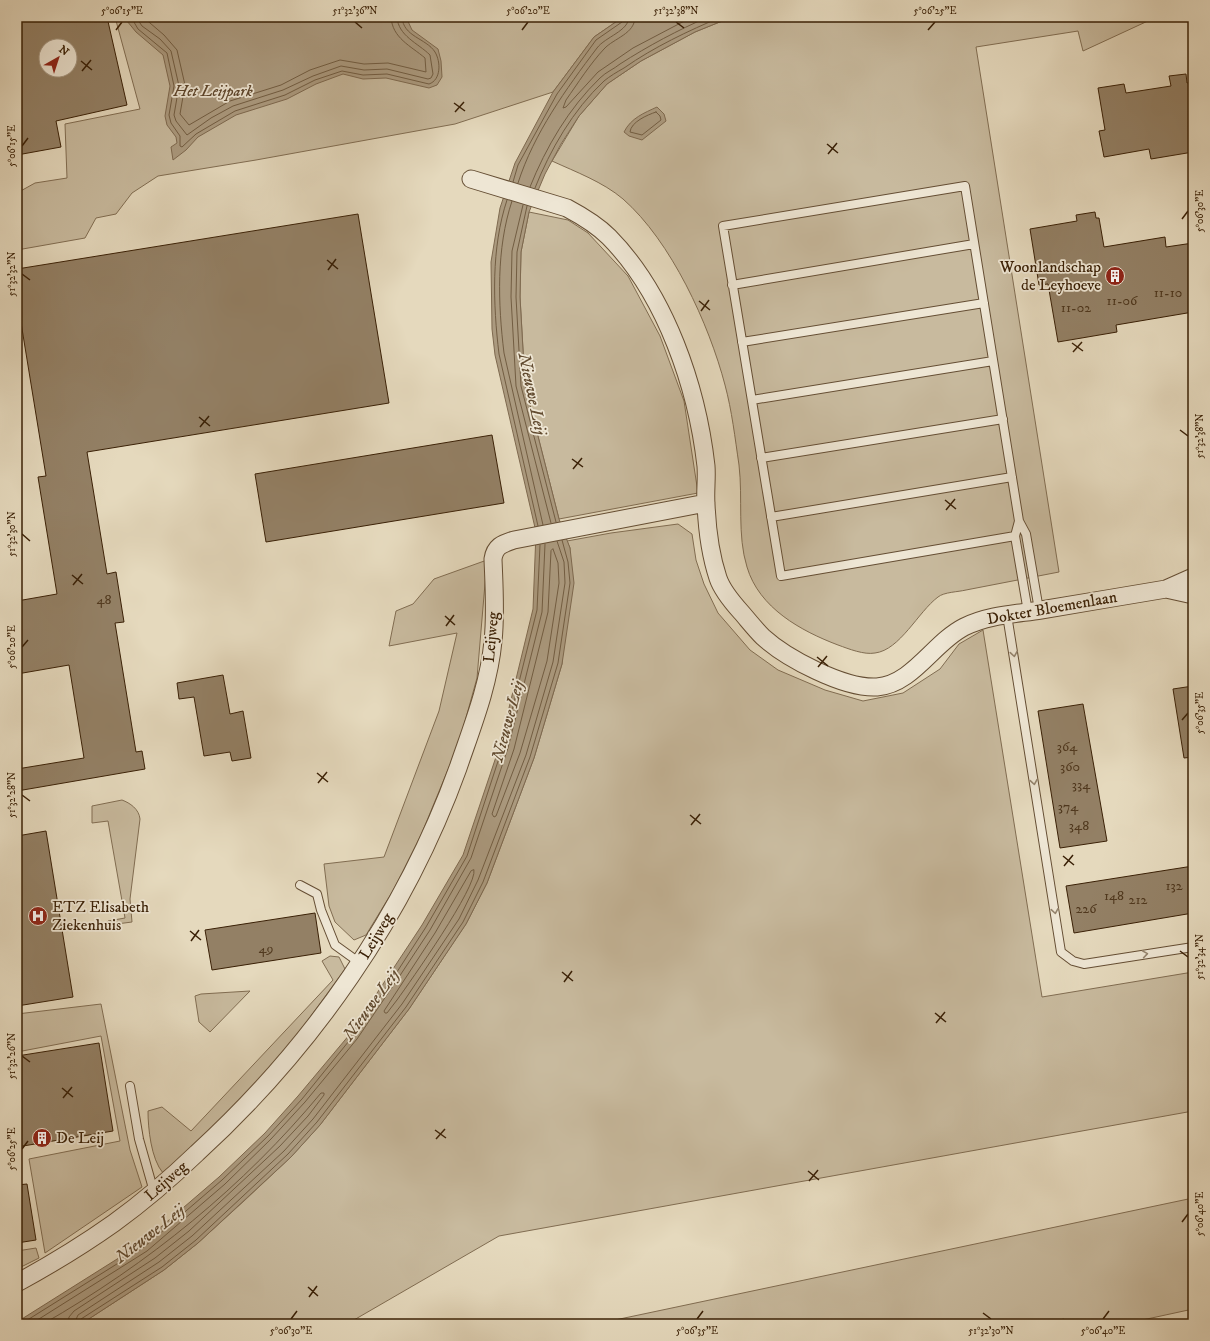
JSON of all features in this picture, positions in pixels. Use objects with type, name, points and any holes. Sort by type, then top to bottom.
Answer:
[{"type":"street","name":"Dokter Bloemenlaan","points":[[471,179],[567,208],[592,223],[608,236],[631,263],[651,291],[676,346],[696,405],[706,468],[706,503],[712,558],[718,581],[732,602],[763,637],[786,655],[823,674],[851,683],[876,687],[896,682],[914,669],[948,637],[986,618],[1007,616],[1166,589],[1193,577]]},
{"type":"street","name":"Leijweg","points":[[17,1283],[80,1246],[115,1222],[154,1192],[232,1121],[259,1092],[329,1008],[360,963],[414,869],[453,782],[476,717],[488,676],[493,642],[494,552],[499,545],[514,540],[706,503]]},
{"type":"street","name":"Dokter Bloemenlaan","points":[[1166,589],[1193,595]]},
{"type":"lane","points":[[1015,536],[781,576],[723,226],[964,186],[1019,520],[1026,534],[1034,611]]},
{"type":"lane","points":[[732,284],[974,244]]},
{"type":"lane","points":[[742,342],[984,303]]},
{"type":"lane","points":[[752,400],[993,361]]},
{"type":"lane","points":[[761,458],[1003,420]]},
{"type":"lane","points":[[771,517],[1012,477]]},
{"type":"lane","points":[[1019,520],[1015,536],[1034,611]]},
{"type":"lane","points":[[1007,616],[1061,952],[1073,962],[1084,964],[1193,947]]},
{"type":"lane","points":[[300,885],[317,894],[320,910],[334,945],[360,963]]},
{"type":"lane","points":[[130,1086],[139,1139],[154,1192]]},
{"type":"green space","name":"Het Leijpark","points":[[115,17],[623,17],[594,37],[553,92],[455,124],[158,176],[132,193],[116,214],[96,218],[85,238],[17,250],[17,193],[35,183],[67,178],[65,124],[140,109]]},
{"type":"green space","points":[[732,17],[1146,17],[1150,20],[1083,51],[1078,31],[976,47],[1059,572],[941,595],[923,612],[901,638],[893,645],[875,653],[852,650],[810,633],[783,616],[761,595],[753,582],[744,555],[741,530],[739,465],[727,395],[718,361],[709,336],[686,285],[657,237],[641,217],[623,199],[607,187],[552,161],[579,116],[607,84],[641,61],[695,32]]},
{"type":"green space","points":[[529,212],[568,220],[588,233],[628,276],[660,336],[684,401],[698,493],[559,519],[525,385],[520,297],[521,252]]},
{"type":"green space","points":[[678,524],[692,534],[696,560],[704,584],[718,613],[750,650],[778,670],[825,690],[863,701],[903,693],[940,669],[959,644],[983,630],[1042,997],[1193,972],[1193,1111],[499,1236],[347,1324],[81,1324],[164,1270],[198,1243],[291,1157],[320,1125],[409,1009],[466,924],[487,883],[534,758],[562,664],[570,548],[567,541],[611,533]]},
{"type":"green space","points":[[487,560],[477,678],[459,743],[421,835],[394,889],[366,935],[354,940],[335,922],[329,906],[324,864],[384,857],[439,711],[457,633],[389,646],[396,611],[413,604],[434,579]]},
{"type":"green space","points":[[122,800],[134,807],[138,812],[140,819],[130,899],[132,922],[109,925],[108,921],[125,918],[108,821],[92,823],[92,806]]},
{"type":"green space","points":[[330,956],[339,957],[345,969],[303,1027],[259,1084],[163,1173],[153,1152],[148,1111],[162,1107],[191,1131],[333,980],[322,961]]},
{"type":"green space","points":[[250,991],[210,1032],[199,1022],[195,996],[201,994]]},
{"type":"green space","points":[[101,1004],[130,1150],[142,1187],[45,1253],[29,1159],[120,1141],[101,1036],[17,1052],[17,1014]]},
{"type":"green space","points":[[1193,1198],[1193,1309],[1124,1324],[1059,1324],[1065,1323],[1064,1319],[1049,1322],[1049,1324],[596,1324]]},
{"type":"green space","points":[[36,1248],[39,1258],[17,1269],[17,1251]]},
{"type":"water","points":[[127,17],[406,17],[412,30],[438,49],[441,61],[442,77],[437,85],[429,88],[386,78],[363,79],[343,74],[316,84],[287,99],[236,115],[198,137],[186,150],[173,160],[171,147],[177,143],[176,137],[167,125],[165,116],[170,86],[163,55],[136,32],[127,21]]},
{"type":"water","name":"Nieuwe Leij","points":[[623,17],[732,17],[695,32],[641,61],[607,84],[579,116],[561,144],[545,174],[529,212],[521,252],[520,297],[525,385],[559,519],[570,548],[574,583],[562,664],[534,758],[487,883],[466,924],[409,1009],[320,1125],[291,1157],[198,1243],[164,1270],[81,1324],[17,1324],[17,1322],[141,1244],[219,1177],[265,1133],[350,1034],[422,925],[463,855],[500,745],[533,609],[536,532],[495,355],[492,329],[491,262],[500,208],[515,163],[553,92],[594,37]]},
{"type":"water","points":[[657,107],[664,114],[666,121],[642,140],[629,136],[624,132],[630,123]]},
{"type":"building","points":[[17,17],[107,17],[127,105],[56,121],[61,147],[17,155]]},
{"type":"building","points":[[1186,74],[1187,83],[1193,82],[1193,152],[1151,159],[1149,149],[1104,157],[1099,131],[1105,130],[1098,88],[1124,84],[1126,93],[1171,86],[1169,76]]},
{"type":"building","name":"Woonlandschap de Leyhoeve","points":[[1095,212],[1096,218],[1099,218],[1104,247],[1165,237],[1166,247],[1193,243],[1193,312],[1116,325],[1117,332],[1058,342],[1048,284],[1039,285],[1030,229],[1077,221],[1076,215]]},
{"type":"building","points":[[358,214],[389,403],[87,452],[107,574],[116,572],[124,622],[115,623],[136,752],[142,751],[145,769],[17,791],[17,769],[84,758],[69,665],[17,674],[17,601],[57,594],[38,477],[46,476],[17,298],[17,269]]},
{"type":"building","points":[[492,435],[504,503],[266,542],[255,474]]},
{"type":"building","points":[[223,675],[230,714],[243,711],[251,758],[232,761],[230,752],[204,756],[194,697],[179,699],[177,683]]},
{"type":"building","points":[[1193,686],[1193,757],[1184,758],[1173,689]]},
{"type":"building","points":[[1083,704],[1107,841],[1060,848],[1038,711]]},
{"type":"building","name":"ETZ Elisabeth Ziekenhuis","points":[[46,831],[73,997],[17,1006],[17,836]]},
{"type":"building","points":[[1193,866],[1193,913],[1074,933],[1066,886]]},
{"type":"building","points":[[315,913],[321,953],[212,970],[205,930]]},
{"type":"building","name":"De Leij","points":[[99,1043],[113,1131],[17,1147],[17,1056]]},
{"type":"building","points":[[27,1184],[36,1240],[17,1243],[17,1185]]},
{"type":"place","name":"Woonlandschap de Leyhoeve","points":[[1115,276]]},
{"type":"place","name":"ETZ Elisabeth Ziekenhuis","points":[[38,916]]},
{"type":"place","name":"De Leij","points":[[42,1138]]}]
